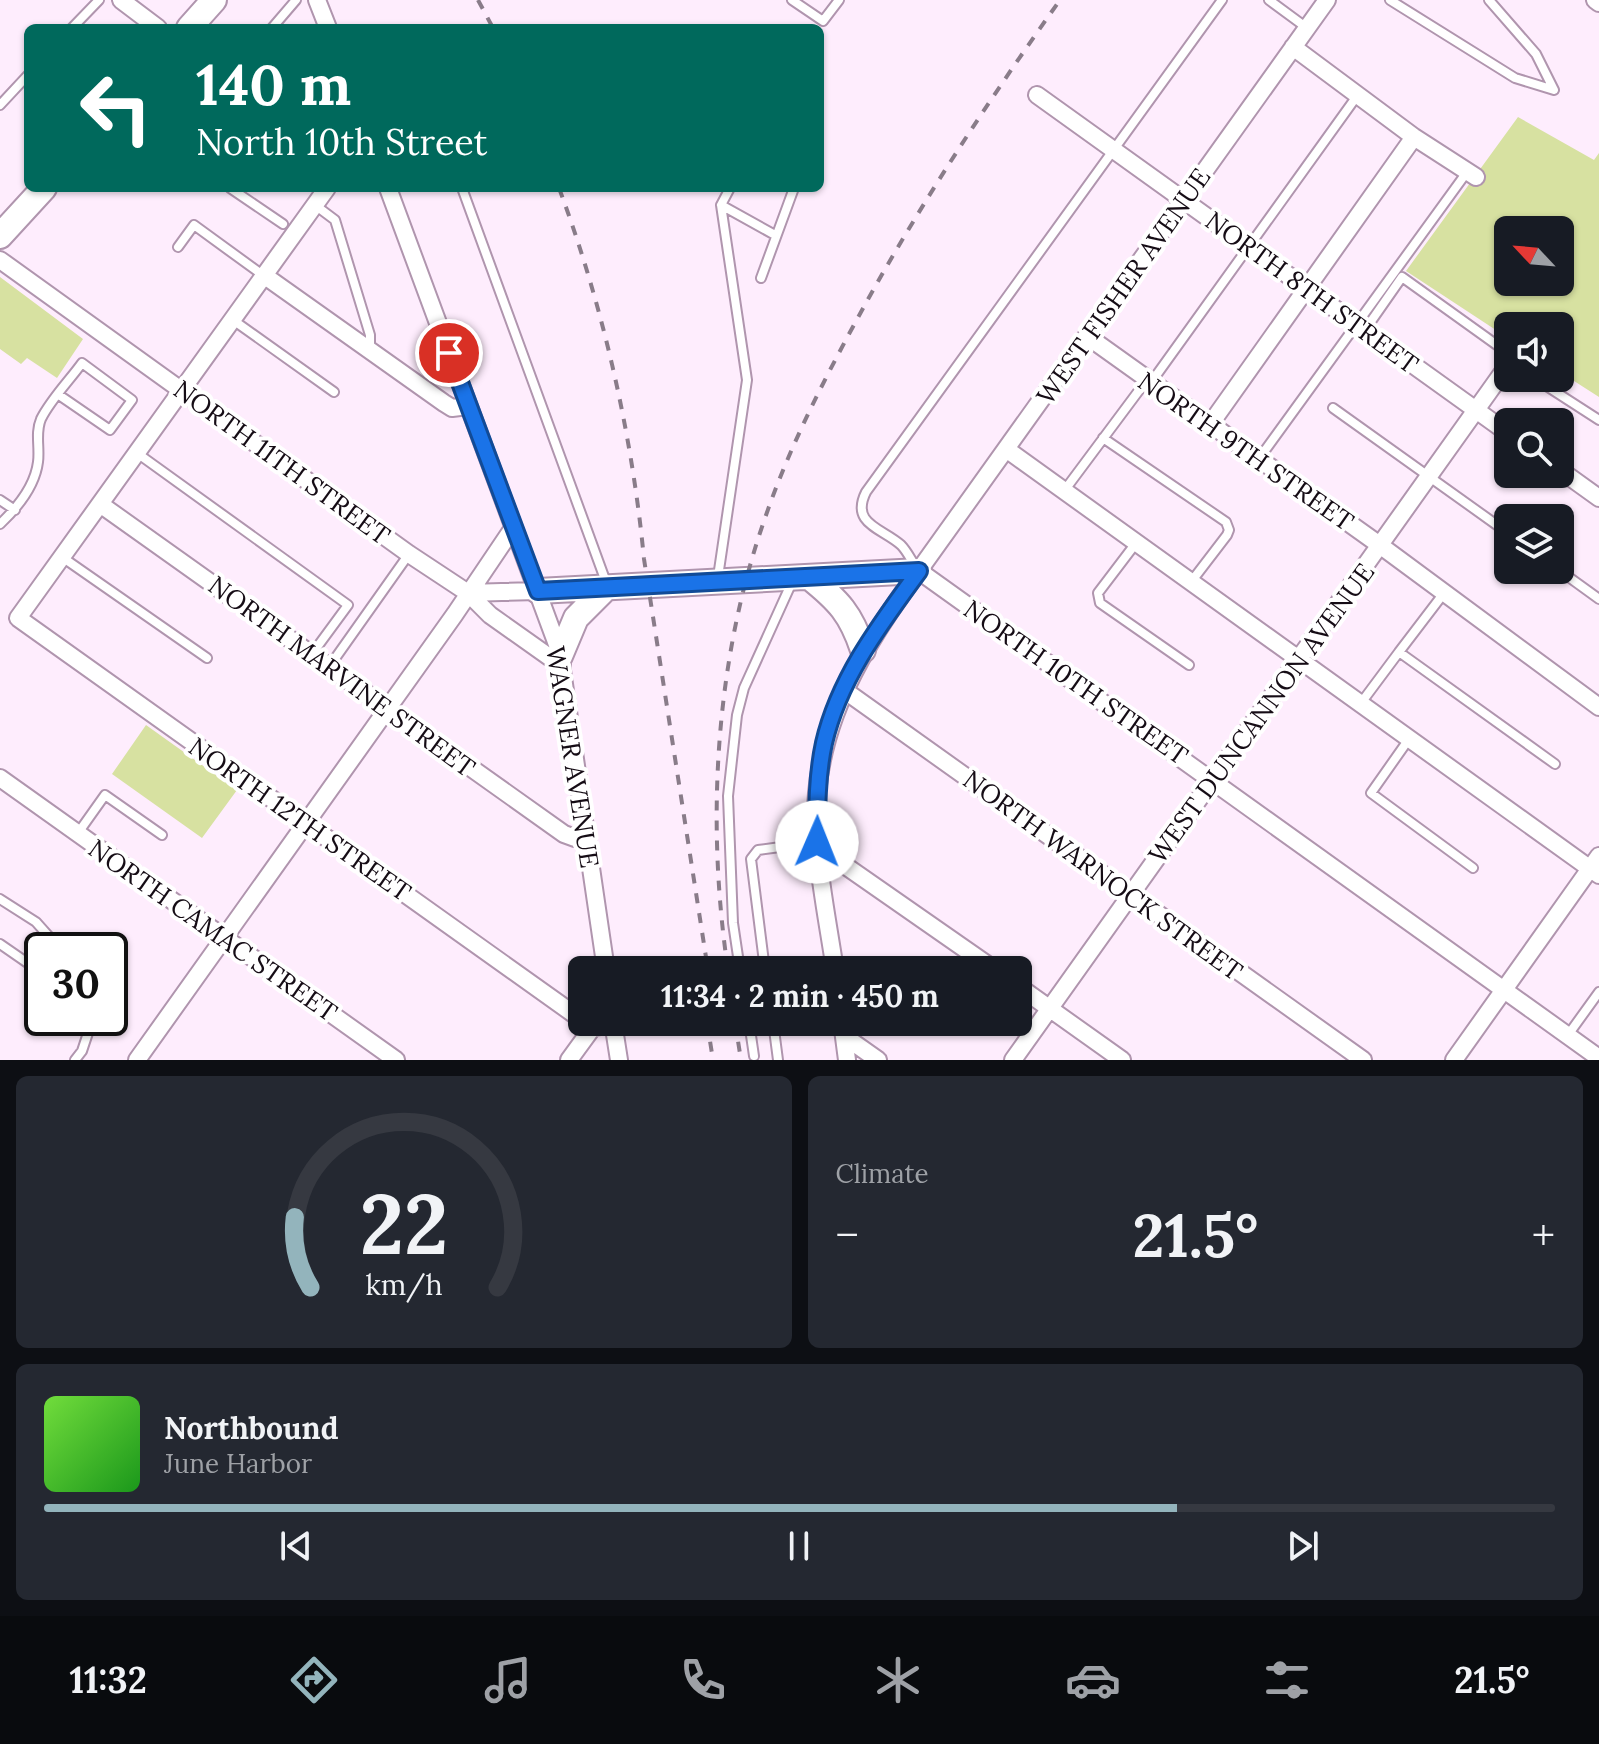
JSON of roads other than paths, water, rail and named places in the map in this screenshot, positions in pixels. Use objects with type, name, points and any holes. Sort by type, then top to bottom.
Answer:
[{"type":"street","points":[[121,0],[153,24]]},
{"type":"street","points":[[193,24],[214,0]]},
{"type":"street","points":[[317,0],[326,24]]},
{"type":"street","name":"WEST FISHER AVENUE","points":[[833,956],[817,844],[818,795],[825,743],[844,690],[863,650],[1324,4]]},
{"type":"street","points":[[1293,47],[1414,137],[1471,174]]},
{"type":"street","name":"NORTH 8TH STREET","points":[[1037,95],[1494,423]]},
{"type":"street","points":[[1209,426],[1414,137]]},
{"type":"street","points":[[0,236],[40,192]]},
{"type":"street","points":[[62,557],[324,192]]},
{"type":"street","name":"WAGNER AVENUE","points":[[388,192],[538,591],[561,661],[604,956]]},
{"type":"street","name":"NORTH 11TH STREET","points":[[0,260],[409,554],[468,593],[490,615],[561,661]]},
{"type":"street","points":[[265,276],[444,403],[452,408],[468,406]]},
{"type":"street","name":"NORTH 9TH STREET","points":[[1087,336],[1381,546],[1599,707]]},
{"type":"street","name":"WEST DUNCANNON AVENUE","points":[[1013,1060],[1494,385]]},
{"type":"street","points":[[1006,449],[1409,739],[1596,866],[1454,1060]]},
{"type":"street","points":[[1574,480],[1599,498]]},
{"type":"street","name":"NORTH MARVINE STREET","points":[[100,504],[564,834],[575,838],[587,837]]},
{"type":"street","points":[[145,1057],[513,528]]},
{"type":"street","name":"NORTH 12TH STREET","points":[[62,557],[18,618],[568,1009]]},
{"type":"street","points":[[468,593],[919,571]]},
{"type":"street","name":"NORTH 10TH STREET","points":[[919,571],[1599,1058]]},
{"type":"street","points":[[802,577],[838,600],[849,615],[863,650]]},
{"type":"street","points":[[561,661],[576,618],[607,587]]},
{"type":"street","name":"NORTH WARNOCK STREET","points":[[844,690],[1363,1060]]},
{"type":"street","name":"NORTH CAMAC STREET","points":[[0,778],[396,1060]]},
{"type":"street","points":[[817,844],[975,956]]},
{"type":"street","points":[[1032,996],[1122,1060]]},
{"type":"street","points":[[569,1060],[581,1036]]},
{"type":"street","points":[[615,1036],[619,1060]]},
{"type":"street","points":[[844,1036],[847,1060]]},
{"type":"street","points":[[851,1036],[878,1060]]},
{"type":"lane","points":[[76,24],[99,0]]},
{"type":"lane","points":[[275,24],[296,0]]},
{"type":"lane","points":[[792,0],[823,21],[839,0]]},
{"type":"lane","points":[[919,571],[902,546],[865,520],[861,513],[861,501],[1222,0]]},
{"type":"lane","points":[[1269,0],[1307,28]]},
{"type":"lane","points":[[1390,0],[1515,78],[1554,90],[1536,54],[1489,0]]},
{"type":"lane","points":[[0,105],[24,79]]},
{"type":"lane","points":[[1064,491],[1148,382],[1357,96]]},
{"type":"lane","points":[[1361,327],[1471,174]]},
{"type":"lane","points":[[236,192],[283,224]]},
{"type":"lane","points":[[463,192],[607,587]]},
{"type":"lane","points":[[717,582],[747,380],[721,205],[728,192]]},
{"type":"lane","points":[[761,278],[792,192]]},
{"type":"lane","points":[[315,205],[335,220],[370,335],[370,352]]},
{"type":"lane","points":[[721,205],[775,235]]},
{"type":"lane","points":[[178,247],[194,225],[265,276]]},
{"type":"lane","points":[[1258,461],[1402,277],[1494,343]]},
{"type":"lane","points":[[233,320],[334,392]]},
{"type":"lane","points":[[0,524],[15,510],[34,480],[39,460],[37,441],[40,420],[82,363],[132,400],[110,430],[59,395]]},
{"type":"lane","points":[[1556,392],[1599,420]]},
{"type":"lane","points":[[1333,408],[1494,523]]},
{"type":"lane","points":[[1103,438],[1226,522],[1227,535],[1191,582]]},
{"type":"lane","points":[[137,453],[348,605],[311,655]]},
{"type":"lane","points":[[0,500],[15,510]]},
{"type":"lane","points":[[1136,543],[1097,598],[1189,665]]},
{"type":"lane","points":[[329,668],[409,554]]},
{"type":"lane","points":[[62,557],[207,658]]},
{"type":"lane","points":[[738,956],[733,923],[728,796],[737,715],[744,688],[802,577]]},
{"type":"lane","points":[[1574,581],[1599,599]]},
{"type":"lane","points":[[1361,704],[1444,593]]},
{"type":"lane","points":[[1399,652],[1555,764]]},
{"type":"lane","points":[[1409,739],[1371,793],[1473,868]]},
{"type":"lane","points":[[78,833],[105,795],[162,835]]},
{"type":"lane","points":[[763,956],[751,859],[758,850],[817,844]]},
{"type":"lane","points":[[0,899],[36,922],[45,932]]},
{"type":"lane","points":[[0,944],[24,961]]},
{"type":"lane","points":[[1568,1035],[1599,992]]},
{"type":"lane","points":[[75,1060],[87,1036]]},
{"type":"lane","points":[[751,1036],[754,1056]]},
{"type":"lane","points":[[775,1036],[778,1060]]},
{"type":"railway","points":[[478,0],[491,24]]},
{"type":"railway","points":[[726,956],[717,857],[719,743],[725,686],[747,575],[774,492],[824,382],[867,301],[959,148],[1060,0]]},
{"type":"railway","points":[[560,192],[602,324],[632,465],[706,956]]},
{"type":"railway","points":[[709,1036],[713,1060]]},
{"type":"railway","points":[[737,1036],[741,1060]]}]
